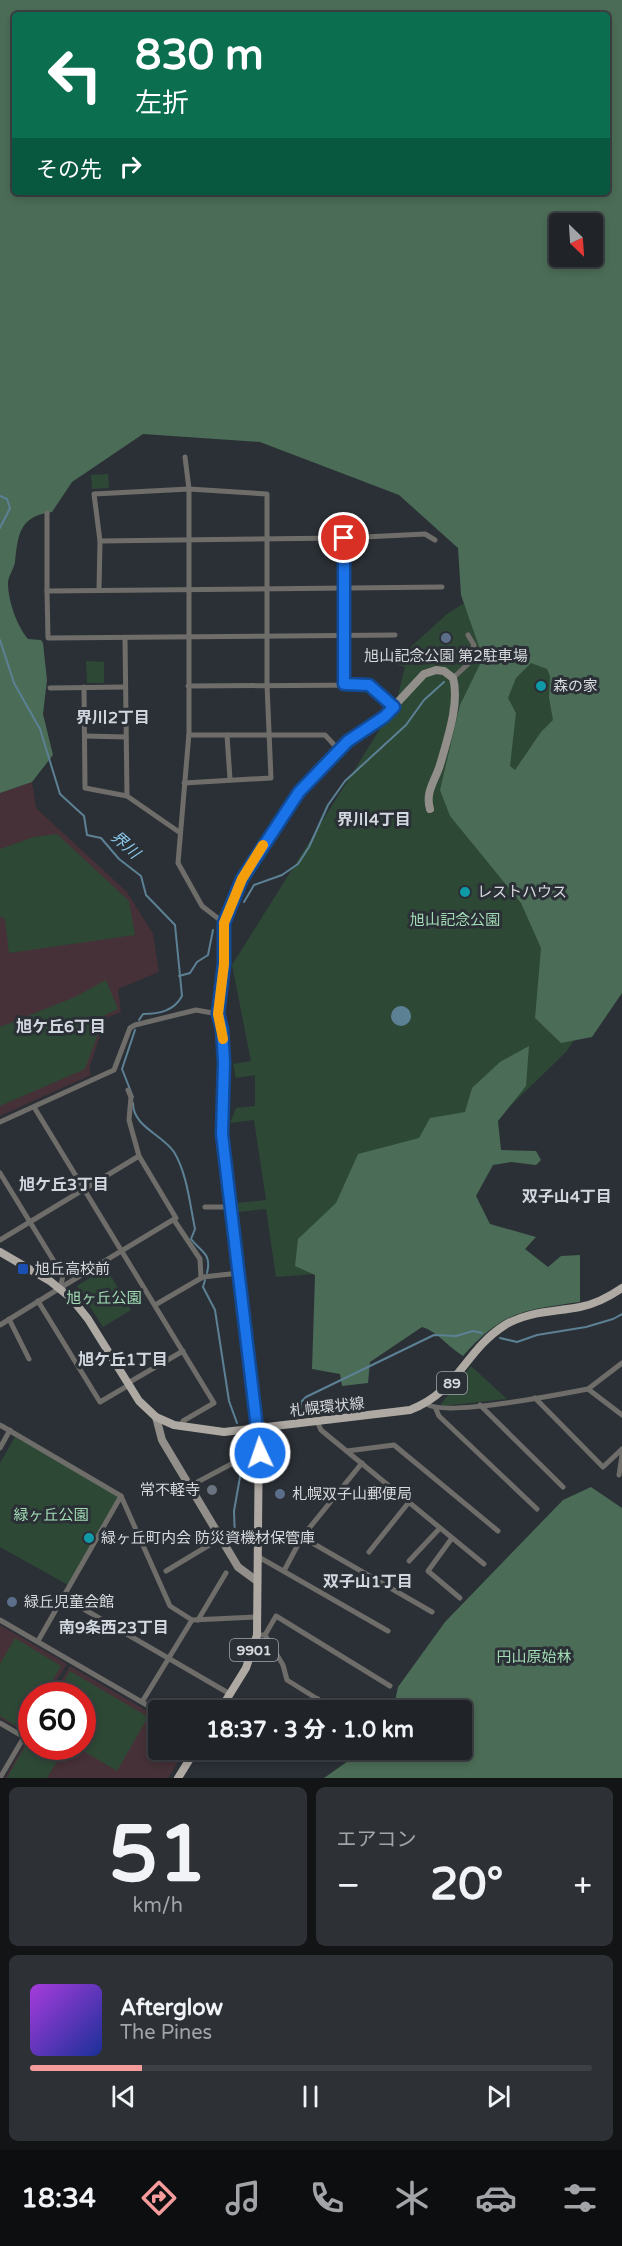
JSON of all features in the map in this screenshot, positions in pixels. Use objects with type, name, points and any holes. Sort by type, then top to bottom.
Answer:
[{"type":"main road","name":"札幌環状線","points":[[0,1252],[60,1288],[81,1309],[146,1410],[180,1427],[224,1432],[397,1413],[427,1404],[447,1389],[483,1341],[507,1323],[537,1313],[593,1304],[622,1288]]},
{"type":"main road","name":"9901","points":[[226,1700],[246,1668],[261,1635],[256,1617],[259,1427]]},
{"type":"main road","points":[[180,1777],[190,1760]]},
{"type":"street","points":[[185,457],[189,489],[187,589],[189,735],[178,863],[181,873],[202,906],[224,923]]},
{"type":"street","points":[[99,590],[100,541],[94,494],[189,489],[267,494],[267,685],[271,778],[184,783]]},
{"type":"street","points":[[47,513],[48,638],[395,635]]},
{"type":"street","points":[[100,541],[344,538],[425,534],[435,540]]},
{"type":"street","points":[[344,538],[344,684]]},
{"type":"street","points":[[47,591],[442,587]]},
{"type":"street","points":[[453,678],[471,659],[474,645],[468,635]]},
{"type":"street","points":[[125,638],[127,795]]},
{"type":"street","points":[[259,1427],[222,1134],[224,1062],[222,1029],[218,1014],[224,964],[224,923],[242,879],[259,849],[279,825],[299,792],[339,750],[394,707],[424,675],[436,670],[444,671],[453,678],[456,693],[440,763],[429,791],[430,809]]},
{"type":"street","points":[[188,686],[369,685],[394,707]]},
{"type":"street","points":[[84,687],[86,788],[127,795],[179,832]]},
{"type":"street","points":[[50,688],[125,687]]},
{"type":"street","points":[[189,735],[324,735],[339,750]]},
{"type":"street","points":[[227,735],[230,780]]},
{"type":"street","points":[[85,736],[126,736]]},
{"type":"street","points":[[0,1122],[114,1070],[130,1028],[135,1025],[196,1010],[218,1014]]},
{"type":"street","points":[[128,1090],[131,1097],[129,1120],[139,1156],[176,1218],[174,1220],[200,1259],[201,1278]]},
{"type":"street","points":[[34,1107],[214,1403],[183,1421],[180,1427]]},
{"type":"street","points":[[0,1240],[139,1156]]},
{"type":"street","points":[[0,1173],[63,1276],[60,1288]]},
{"type":"street","points":[[205,1207],[231,1207]]},
{"type":"street","points":[[0,1325],[174,1220]]},
{"type":"street","points":[[155,1305],[201,1278],[239,1273]]},
{"type":"street","points":[[38,1301],[100,1402],[183,1351]]},
{"type":"street","points":[[9,1319],[29,1359]]},
{"type":"street","points":[[427,1404],[436,1409],[480,1405],[588,1389],[622,1363]]},
{"type":"street","points":[[588,1389],[622,1416]]},
{"type":"street","points":[[535,1398],[603,1467],[622,1449]]},
{"type":"street","points":[[480,1405],[562,1486]]},
{"type":"street","points":[[436,1409],[439,1416],[537,1509]]},
{"type":"street","points":[[156,1417],[162,1440],[238,1567],[256,1581]]},
{"type":"street","points":[[317,1421],[321,1430],[484,1564]]},
{"type":"street","points":[[0,1425],[121,1496],[170,1606],[195,1620],[256,1617]]},
{"type":"street","points":[[0,1448],[10,1430]]},
{"type":"street","points":[[347,1451],[394,1445],[498,1531]]},
{"type":"street","points":[[190,1486],[250,1454],[260,1453]]},
{"type":"street","points":[[619,1475],[622,1455]]},
{"type":"street","points":[[285,1569],[302,1537],[362,1463]]},
{"type":"street","points":[[38,1641],[121,1496]]},
{"type":"street","points":[[369,1552],[409,1502]]},
{"type":"street","points":[[409,1561],[440,1528]]},
{"type":"street","points":[[302,1537],[432,1612]]},
{"type":"street","points":[[166,1571],[221,1538]]},
{"type":"street","points":[[452,1538],[428,1571],[460,1598]]},
{"type":"street","points":[[257,1556],[285,1569],[388,1631]]},
{"type":"street","points":[[142,1702],[226,1573]]},
{"type":"street","points":[[63,1597],[230,1694]]},
{"type":"street","points":[[318,1699],[286,1680],[283,1665],[261,1635],[276,1616],[390,1686]]},
{"type":"street","points":[[0,1620],[148,1706]]},
{"type":"street","points":[[0,1723],[24,1737],[0,1778]]},
{"type":"shaded area","points":[[32,782],[36,808],[127,892],[153,934],[159,972],[118,989],[121,1012],[106,1018],[89,1069],[91,1075],[0,1116],[0,793]]},
{"type":"shaded area","points":[[0,1625],[67,1664],[55,1682],[18,1682],[18,1728],[0,1718]]},
{"type":"shaded area","points":[[70,1666],[148,1712],[148,1760],[179,1760],[168,1778],[5,1778],[18,1756],[18,1760],[96,1760],[96,1682],[61,1682]]},
{"type":"green space","points":[[0,0],[622,0],[622,993],[592,1037],[561,1043],[535,1018],[541,948],[521,903],[450,816],[440,790],[460,705],[483,658],[461,595],[458,548],[399,495],[260,442],[143,434],[72,482],[52,512],[33,518],[22,528],[8,583],[11,605],[20,627],[28,639],[41,640],[43,643],[47,680],[43,714],[53,755],[32,782],[0,793]],"holes":[[[531,663],[547,669],[550,676],[549,698],[553,720],[541,732],[515,770],[510,766],[516,713],[508,698],[516,678]]]},
{"type":"green space","points":[[108,474],[109,488],[92,489],[91,475]]},
{"type":"green space","name":"旭山記念公園","points":[[556,515],[612,984],[566,1052],[466,1149],[315,1274],[276,1277],[266,1209],[238,1212],[237,1203],[266,1200],[254,1120],[230,1123],[236,1108],[255,1106],[255,1075],[236,1078],[233,1064],[251,1061],[232,965],[380,729],[393,716],[405,667],[393,663],[447,614],[474,597]]},
{"type":"green space","points":[[86,661],[104,662],[104,683],[87,683]]},
{"type":"green space","points":[[57,834],[129,901],[135,935],[9,953],[5,919],[0,916],[0,849],[34,837]]},
{"type":"green space","points":[[106,980],[118,1009],[105,1015],[85,1069],[0,1106],[0,1027],[75,997]]},
{"type":"green space","points":[[529,1046],[526,1086],[498,1121],[501,1150],[536,1151],[541,1160],[536,1165],[511,1162],[493,1165],[476,1196],[490,1224],[536,1237],[525,1249],[548,1267],[561,1256],[580,1255],[580,1302],[543,1307],[515,1315],[490,1330],[463,1356],[433,1332],[422,1327],[370,1362],[368,1383],[342,1386],[340,1374],[312,1369],[315,1275],[295,1266],[298,1239],[336,1203],[358,1154],[419,1138],[430,1118],[465,1112],[472,1088],[500,1062]]},
{"type":"green space","name":"旭ヶ丘公園","points":[[106,1268],[131,1310],[103,1327],[77,1286]]},
{"type":"green space","points":[[471,1366],[507,1399],[442,1406],[441,1404]]},
{"type":"green space","name":"緑ヶ丘公園","points":[[15,1437],[116,1492],[118,1499],[70,1586],[0,1547],[0,1463]]},
{"type":"green space","name":"円山原始林","points":[[591,1487],[622,1508],[622,1778],[324,1778],[349,1760],[472,1760],[472,1700],[395,1700],[398,1687],[445,1622],[563,1500]]},
{"type":"green space","points":[[15,1638],[61,1666],[52,1682],[18,1682],[18,1727],[0,1716],[0,1664]]},
{"type":"green space","points":[[70,1671],[89,1682],[64,1682]]},
{"type":"green space","points":[[96,1686],[148,1717],[117,1771],[96,1758]]},
{"type":"green space","points":[[18,1759],[58,1760],[47,1778],[7,1778]]},
{"type":"water","points":[[397,1006],[405,1006],[411,1012],[411,1020],[405,1026],[397,1026],[391,1020],[391,1012]]},
{"type":"waterway","name":"界川","points":[[0,496],[7,499],[10,508],[0,528]]},
{"type":"waterway","name":"界川","points":[[0,640],[14,683],[40,729],[60,794],[84,816],[87,835],[101,838],[119,859],[141,876],[146,895],[175,925],[182,996],[170,1008],[143,1014],[139,1020]]},
{"type":"waterway","points":[[244,902],[254,885],[282,875],[298,864],[309,847],[328,805],[345,781],[406,725],[424,700],[444,682]]},
{"type":"waterway","points":[[179,976],[190,973],[197,962],[208,955],[213,930]]},
{"type":"waterway","name":"界川","points":[[133,1097],[122,1069],[135,1030]]},
{"type":"waterway","name":"界川","points":[[133,1103],[138,1118],[169,1146],[178,1160],[188,1189],[195,1229],[191,1239],[207,1257],[207,1273]]},
{"type":"waterway","name":"界川","points":[[205,1280],[203,1287],[215,1310],[229,1401],[237,1423]]},
{"type":"waterway","points":[[500,1338],[517,1342],[537,1335],[586,1327],[622,1314]]},
{"type":"waterway","points":[[300,1414],[301,1402],[306,1397],[434,1335],[456,1336],[473,1331],[482,1333]]},
{"type":"waterway","name":"界川","points":[[238,1438],[242,1454]]},
{"type":"waterway","name":"界川","points":[[235,1539],[234,1511],[243,1460]]},
{"type":"slow traffic","points":[[223,1039],[218,1014],[224,964],[224,923],[242,879],[263,845]]},
{"type":"place","name":"旭山記念公園 第2駐車場","points":[[446,638]]},
{"type":"place","name":"森の家","points":[[541,686]]},
{"type":"place","name":"レストハウス","points":[[465,892]]},
{"type":"place","name":"旭丘高校前","points":[[23,1269]]},
{"type":"place","name":"常不軽寺","points":[[212,1490]]},
{"type":"place","name":"札幌双子山郵便局","points":[[280,1494]]},
{"type":"place","name":"緑ヶ丘町内会 防災資機材保管庫","points":[[89,1538]]},
{"type":"place","name":"緑丘児童会館","points":[[12,1602]]},
{"type":"district","name":"界川2丁目","points":[[113,718]]},
{"type":"district","name":"界川4丁目","points":[[374,820]]},
{"type":"district","name":"旭ケ丘6丁目","points":[[61,1027]]},
{"type":"district","name":"旭ケ丘3丁目","points":[[64,1185]]},
{"type":"district","name":"双子山4丁目","points":[[567,1197]]},
{"type":"district","name":"旭ケ丘1丁目","points":[[123,1360]]},
{"type":"district","name":"双子山1丁目","points":[[368,1582]]},
{"type":"district","name":"南9条西23丁目","points":[[114,1628]]},
{"type":"route","points":[[260,1453],[258,1420],[222,1134],[224,1062],[222,1029],[218,1014],[224,964],[224,923],[242,879],[259,849],[279,825],[299,792],[348,741],[384,717],[394,707],[369,685],[344,684],[344,538]]}]
